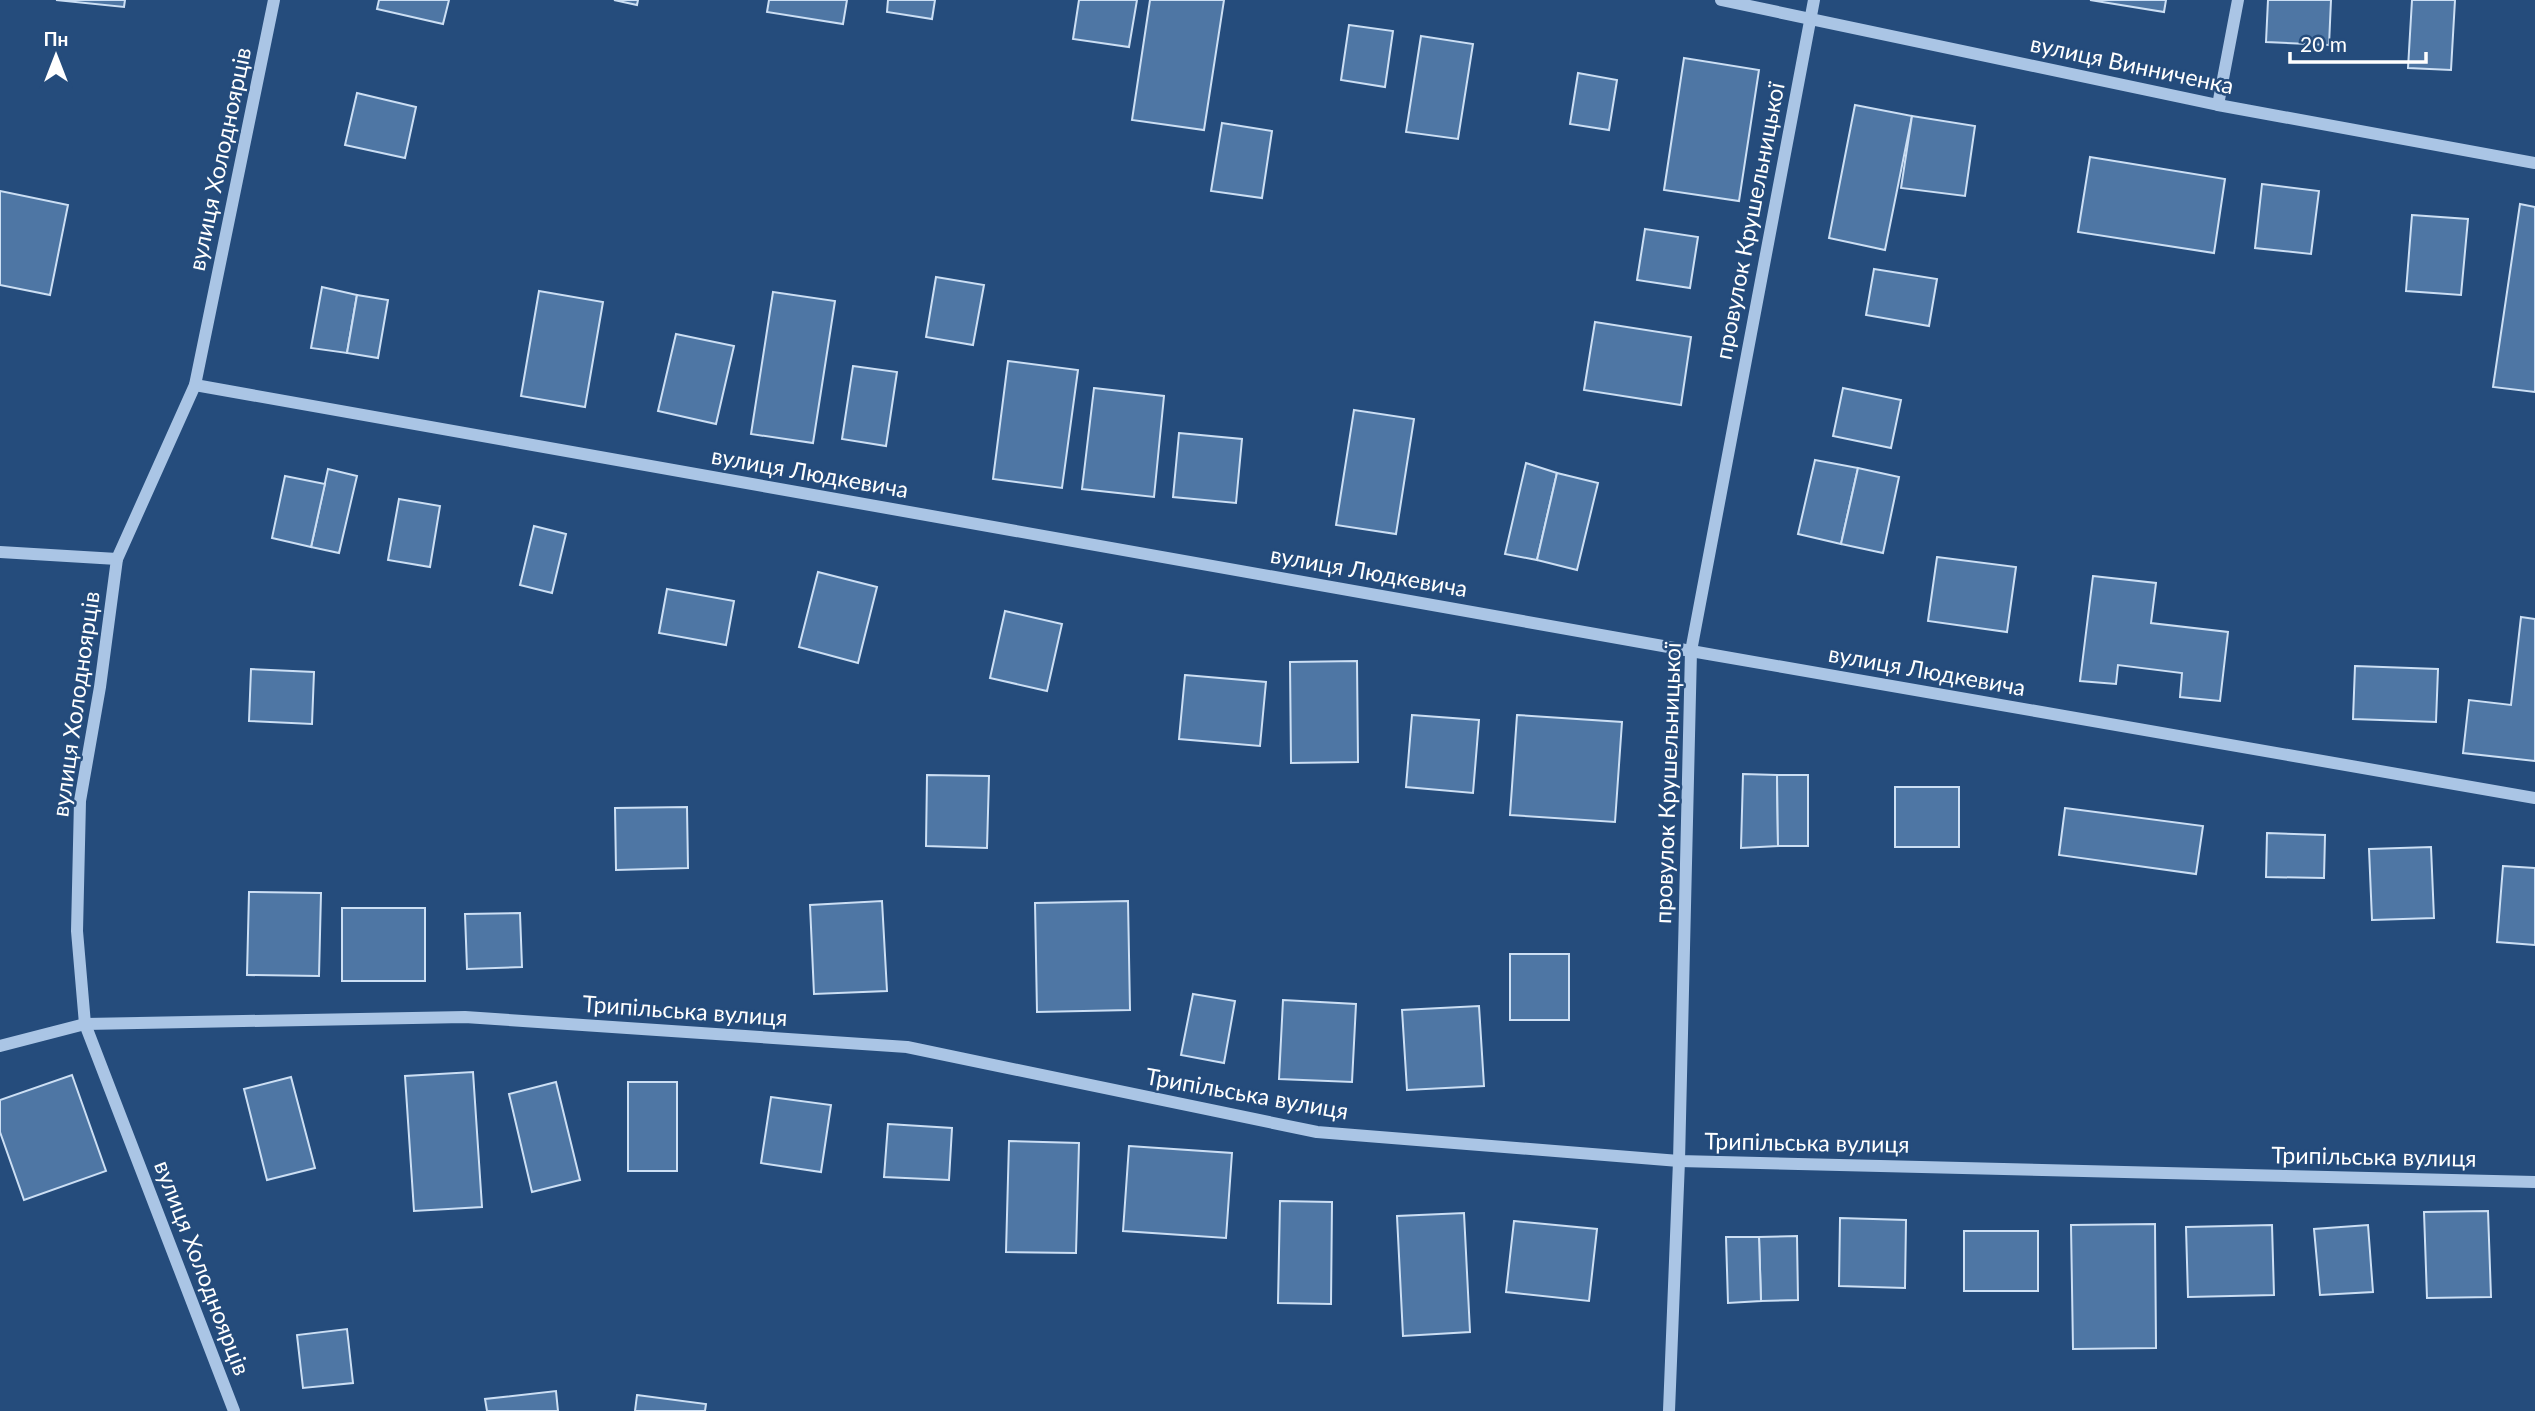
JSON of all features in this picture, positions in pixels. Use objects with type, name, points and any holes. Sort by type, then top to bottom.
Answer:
[{"type":"street","name":"вулиця Холодноярців","points":[[234,1411],[85,1024],[77,931],[80,801],[100,688],[117,559],[195,385],[274,0]]},
{"type":"street","name":"вулиця Винниченка","points":[[1721,0],[2217,105],[2535,163]]},
{"type":"street","name":"провулок Крушельницької","points":[[1669,1411],[1679,1161],[1691,651],[1814,0]]},
{"type":"street","points":[[2217,105],[2238,0]]},
{"type":"street","name":"вулиця Людкевича","points":[[195,385],[2535,798]]},
{"type":"street","points":[[0,552],[117,559]]},
{"type":"street","name":"Трипільська вулиця","points":[[0,1046],[85,1024],[465,1017],[907,1047],[1317,1132],[1679,1161],[2535,1182]]},
{"type":"building","points":[[56,0],[125,0],[124,7]]},
{"type":"building","points":[[379,0],[449,0],[443,24],[377,9]]},
{"type":"building","points":[[614,0],[638,0],[637,5]]},
{"type":"building","points":[[769,0],[847,0],[843,24],[767,12]]},
{"type":"building","points":[[888,0],[935,0],[932,19],[887,12]]},
{"type":"building","points":[[1079,0],[1137,0],[1129,47],[1073,39]]},
{"type":"building","points":[[1150,0],[1224,0],[1204,130],[1132,120]]},
{"type":"building","points":[[2090,0],[2166,0],[2164,12]]},
{"type":"building","points":[[2268,0],[2331,0],[2329,45],[2266,42]]},
{"type":"building","points":[[2412,0],[2455,0],[2451,70],[2408,68]]},
{"type":"building","points":[[1349,25],[1393,31],[1385,87],[1341,80]]},
{"type":"building","points":[[1421,36],[1473,44],[1458,139],[1406,132]]},
{"type":"building","points":[[1684,58],[1759,70],[1739,201],[1664,190]]},
{"type":"building","points":[[1578,73],[1617,80],[1609,130],[1570,124]]},
{"type":"building","points":[[357,93],[416,107],[405,158],[345,145]]},
{"type":"building","points":[[1855,105],[1912,116],[1885,250],[1829,238]]},
{"type":"building","points":[[1912,116],[1975,126],[1965,196],[1901,188]]},
{"type":"building","points":[[1222,123],[1272,131],[1262,198],[1211,191]]},
{"type":"building","points":[[2090,157],[2225,179],[2214,253],[2078,232]]},
{"type":"building","points":[[2262,184],[2319,191],[2311,254],[2255,248]]},
{"type":"building","points":[[0,191],[68,205],[50,295],[0,285]]},
{"type":"building","points":[[2520,204],[2535,207],[2535,392],[2493,387]]},
{"type":"building","points":[[2412,215],[2468,219],[2461,295],[2406,291]]},
{"type":"building","points":[[1645,229],[1698,237],[1690,288],[1637,280]]},
{"type":"building","points":[[1874,269],[1937,279],[1929,326],[1866,315]]},
{"type":"building","points":[[936,277],[984,285],[973,345],[926,337]]},
{"type":"building","points":[[322,287],[357,295],[347,353],[311,348]]},
{"type":"building","points":[[539,291],[603,302],[585,407],[521,396]]},
{"type":"building","points":[[773,292],[835,301],[813,443],[751,434]]},
{"type":"building","points":[[357,295],[388,300],[378,358],[347,353]]},
{"type":"building","points":[[1595,322],[1691,337],[1681,405],[1584,390]]},
{"type":"building","points":[[676,334],[734,346],[716,424],[658,411]]},
{"type":"building","points":[[1008,361],[1078,370],[1062,488],[993,479]]},
{"type":"building","points":[[853,366],[897,372],[886,446],[842,439]]},
{"type":"building","points":[[1094,388],[1164,396],[1154,497],[1082,489]]},
{"type":"building","points":[[1843,388],[1901,400],[1891,448],[1833,436]]},
{"type":"building","points":[[1354,410],[1414,419],[1396,534],[1336,525]]},
{"type":"building","points":[[1179,433],[1242,439],[1236,503],[1173,497]]},
{"type":"building","points":[[1815,460],[1858,468],[1841,544],[1798,534]]},
{"type":"building","points":[[1526,463],[1557,473],[1537,560],[1505,554]]},
{"type":"building","points":[[1858,468],[1899,477],[1883,553],[1841,544]]},
{"type":"building","points":[[328,469],[357,476],[339,553],[311,547]]},
{"type":"building","points":[[1557,473],[1598,483],[1577,570],[1537,560]]},
{"type":"building","points":[[285,476],[325,484],[311,547],[272,538]]},
{"type":"building","points":[[399,499],[440,506],[430,567],[388,560]]},
{"type":"building","points":[[534,526],[566,534],[552,593],[520,585]]},
{"type":"building","points":[[1937,557],[2016,567],[2007,632],[1928,621]]},
{"type":"building","points":[[818,572],[877,587],[858,663],[799,647]]},
{"type":"building","points":[[2093,576],[2156,583],[2151,623],[2228,632],[2220,701],[2180,697],[2182,673],[2118,665],[2116,684],[2080,681]]},
{"type":"building","points":[[667,589],[734,601],[726,645],[659,633]]},
{"type":"building","points":[[1005,611],[1062,624],[1047,691],[990,678]]},
{"type":"building","points":[[2521,617],[2535,619],[2535,761],[2463,753],[2469,700],[2511,705]]},
{"type":"building","points":[[1357,661],[1358,762],[1291,763],[1290,662]]},
{"type":"building","points":[[2355,666],[2438,669],[2436,722],[2353,719]]},
{"type":"building","points":[[251,669],[314,672],[312,724],[249,721]]},
{"type":"building","points":[[1185,675],[1266,682],[1260,746],[1179,739]]},
{"type":"building","points":[[1412,715],[1479,720],[1473,793],[1406,787]]},
{"type":"building","points":[[1517,715],[1622,722],[1615,822],[1510,815]]},
{"type":"building","points":[[1743,774],[1777,775],[1778,846],[1741,848]]},
{"type":"building","points":[[927,775],[989,776],[987,848],[926,846]]},
{"type":"building","points":[[1777,775],[1808,775],[1808,846],[1778,846]]},
{"type":"building","points":[[1895,787],[1959,787],[1959,847],[1895,847]]},
{"type":"building","points":[[687,807],[688,868],[616,870],[615,808]]},
{"type":"building","points":[[2065,808],[2203,826],[2196,874],[2059,855]]},
{"type":"building","points":[[2267,833],[2325,835],[2324,878],[2266,877]]},
{"type":"building","points":[[2431,847],[2434,918],[2372,920],[2369,849]]},
{"type":"building","points":[[2503,866],[2535,868],[2535,945],[2497,942]]},
{"type":"building","points":[[249,892],[321,893],[319,976],[247,975]]},
{"type":"building","points":[[882,901],[887,991],[814,994],[810,905]]},
{"type":"building","points":[[1128,901],[1130,1010],[1037,1012],[1035,903]]},
{"type":"building","points":[[342,908],[425,908],[425,981],[342,981]]},
{"type":"building","points":[[520,913],[522,967],[467,969],[465,914]]},
{"type":"building","points":[[1510,954],[1569,954],[1569,1020],[1510,1020]]},
{"type":"building","points":[[1193,994],[1235,1001],[1224,1063],[1181,1055]]},
{"type":"building","points":[[1283,1000],[1356,1004],[1352,1082],[1279,1079]]},
{"type":"building","points":[[1479,1006],[1484,1086],[1407,1090],[1402,1010]]},
{"type":"building","points":[[473,1072],[482,1207],[414,1211],[405,1076]]},
{"type":"building","points":[[72,1075],[106,1171],[24,1200],[0,1132],[0,1100]]},
{"type":"building","points":[[291,1077],[315,1168],[267,1180],[244,1089]]},
{"type":"building","points":[[556,1082],[580,1180],[532,1192],[509,1094]]},
{"type":"building","points":[[628,1082],[677,1082],[677,1171],[628,1171]]},
{"type":"building","points":[[771,1097],[831,1105],[821,1172],[761,1163]]},
{"type":"building","points":[[888,1124],[952,1128],[949,1180],[884,1177]]},
{"type":"building","points":[[1009,1141],[1079,1143],[1076,1253],[1006,1252]]},
{"type":"building","points":[[1129,1146],[1232,1153],[1226,1238],[1123,1231]]},
{"type":"building","points":[[1280,1201],[1332,1202],[1331,1304],[1278,1303]]},
{"type":"building","points":[[2488,1211],[2491,1297],[2427,1298],[2424,1212]]},
{"type":"building","points":[[1464,1213],[1470,1332],[1403,1336],[1397,1216]]},
{"type":"building","points":[[1840,1218],[1906,1220],[1905,1288],[1839,1286]]},
{"type":"building","points":[[1514,1221],[1597,1229],[1589,1301],[1506,1292]]},
{"type":"building","points":[[2155,1224],[2156,1348],[2073,1349],[2071,1225]]},
{"type":"building","points":[[2272,1225],[2274,1295],[2188,1297],[2186,1227]]},
{"type":"building","points":[[2368,1225],[2373,1292],[2320,1295],[2314,1229]]},
{"type":"building","points":[[1964,1231],[2038,1231],[2038,1291],[1964,1291]]},
{"type":"building","points":[[1797,1236],[1798,1300],[1761,1301],[1759,1237]]},
{"type":"building","points":[[1726,1237],[1759,1237],[1761,1301],[1728,1303]]},
{"type":"building","points":[[347,1329],[353,1383],[303,1388],[297,1335]]},
{"type":"building","points":[[556,1391],[558,1411],[487,1411],[485,1399]]},
{"type":"building","points":[[637,1395],[706,1404],[705,1411],[635,1411]]}]
